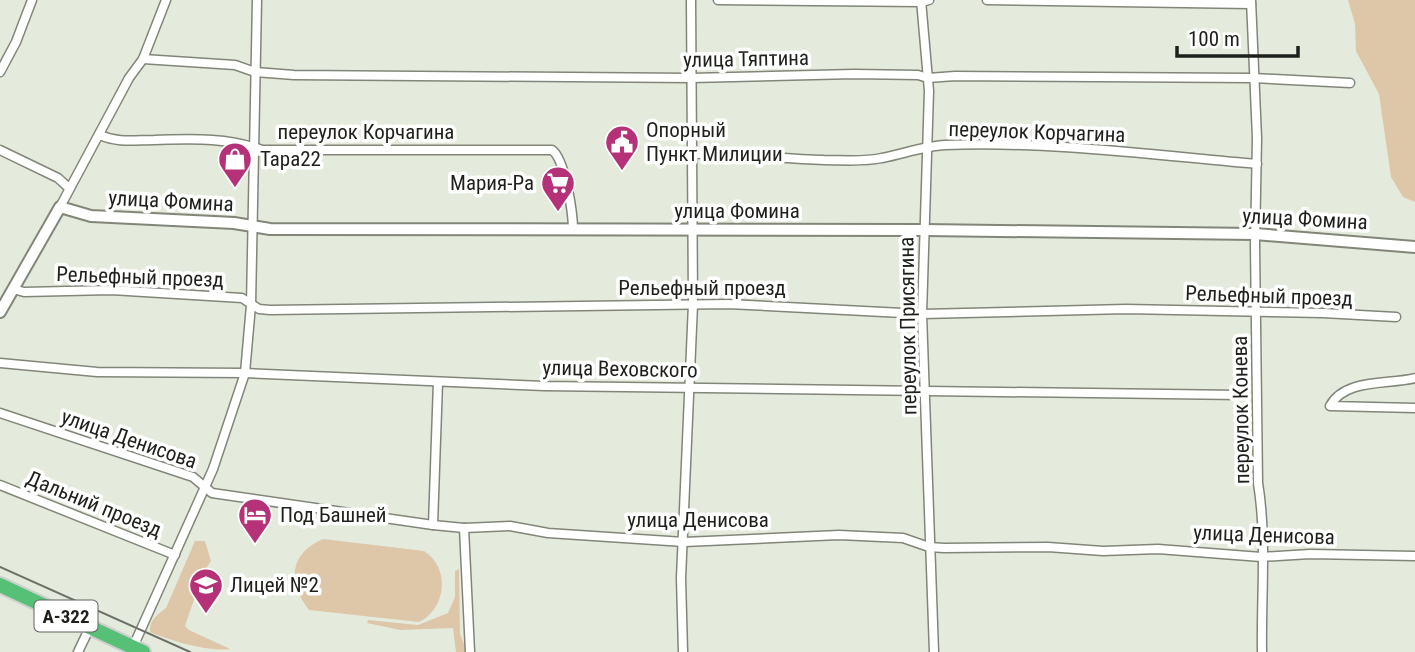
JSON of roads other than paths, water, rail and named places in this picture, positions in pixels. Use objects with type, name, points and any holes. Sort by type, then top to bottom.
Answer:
[{"type":"highway","name":"А-322","points":[[0,585],[138,650]]},
{"type":"street","points":[[0,72],[16,43],[32,0]]},
{"type":"street","points":[[0,312],[100,135],[129,78],[143,59],[166,0]]},
{"type":"street","points":[[138,650],[175,555],[206,486],[245,373],[251,305],[257,0]]},
{"type":"street","points":[[684,652],[681,578],[691,388],[694,230],[691,0]]},
{"type":"street","points":[[718,0],[924,1]]},
{"type":"street","points":[[987,0],[1251,2]]},
{"type":"street","name":"переулок Присягина","points":[[924,1],[928,78],[923,380],[934,652]]},
{"type":"street","name":"переулок Конева","points":[[1251,2],[1256,164],[1258,483],[1263,527],[1262,652]]},
{"type":"street","name":"улица Тяптина","points":[[143,59],[235,65],[255,72],[294,75],[419,78],[773,78],[854,74],[918,75],[928,78],[1253,78],[1350,83]]},
{"type":"street","name":"переулок Корчагина","points":[[100,135],[126,142],[223,140],[246,143],[262,150],[552,149],[557,153],[568,190],[573,230]]},
{"type":"street","name":"переулок Корчагина","points":[[692,154],[849,160],[881,158],[941,145],[1010,146],[1124,152],[1256,164]]},
{"type":"street","points":[[0,150],[58,178],[69,188]]},
{"type":"street","name":"улица Фомина","points":[[60,207],[91,216],[234,223],[283,229],[924,230],[1255,234],[1415,247]]},
{"type":"street","name":"Рельефный проезд","points":[[13,289],[24,292],[111,290],[242,298],[251,305],[270,310],[693,303],[769,304],[922,314],[1126,309],[1395,317]]},
{"type":"street","name":"улица Веховского","points":[[0,363],[97,372],[245,373],[438,382],[1240,395]]},
{"type":"street","points":[[1415,378],[1354,387],[1335,396],[1330,406],[1415,408]]},
{"type":"street","points":[[433,525],[438,382]]},
{"type":"street","name":"улица Денисова","points":[[0,412],[193,477],[212,493],[433,525],[464,528],[510,526],[548,533],[684,542],[839,535],[903,538],[929,547],[1048,547],[1102,551],[1158,549],[1261,556],[1415,556]]},
{"type":"street","name":"Дальний проезд","points":[[0,485],[175,555]]},
{"type":"street","points":[[464,528],[470,651]]},
{"type":"street","points":[[78,652],[90,627]]},
{"type":"tram line","points":[[0,567],[190,652]]},
{"type":"place","name":"Опорный Пункт Милиции","points":[[622,172]]},
{"type":"place","name":"Тара22","points":[[235,189]]},
{"type":"place","name":"Мария-Ра","points":[[558,213]]},
{"type":"place","name":"Под Башней","points":[[255,545]]},
{"type":"place","name":"Лицей №2","points":[[206,615]]}]
